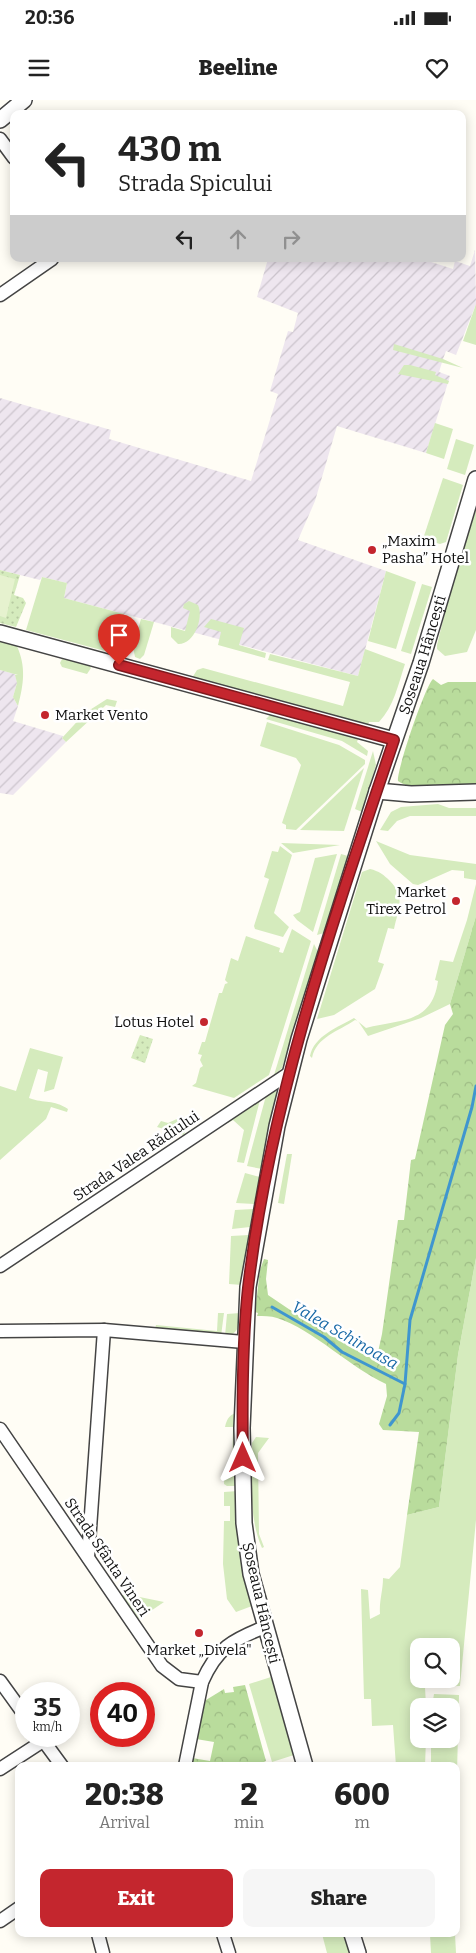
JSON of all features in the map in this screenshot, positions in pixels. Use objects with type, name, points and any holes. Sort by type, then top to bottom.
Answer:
[{"type":"street","points":[[12,110],[24,100]]},
{"type":"street","points":[[0,120],[10,112]]},
{"type":"street","points":[[0,139],[10,153]]},
{"type":"street","points":[[0,295],[48,262]]},
{"type":"street","name":"Șoseaua Hâncești","points":[[304,1762],[251,1574],[244,1523],[244,1342],[253,1255],[277,1126],[327,945],[421,663],[476,479]]},
{"type":"street","points":[[0,633],[394,740]]},
{"type":"street","points":[[377,791],[411,794],[476,792]]},
{"type":"street","name":"Strada Valea Rădiului","points":[[0,1266],[291,1072]]},
{"type":"street","points":[[88,1557],[104,1330]]},
{"type":"street","points":[[0,1331],[104,1330],[244,1342]]},
{"type":"street","name":"Strada Sfânta Vineri","points":[[0,1429],[162,1666],[179,1679],[202,1682]]},
{"type":"street","points":[[186,1762],[202,1682],[215,1658],[234,1640],[265,1627]]},
{"type":"street","points":[[0,1681],[15,1702]]},
{"type":"street","points":[[0,1769],[30,1747]]},
{"type":"street","points":[[48,1747],[59,1762]]},
{"type":"street","points":[[0,1921],[15,1911]]},
{"type":"street","points":[[99,1937],[103,1953]]},
{"type":"street","points":[[224,1937],[229,1953]]},
{"type":"street","points":[[353,1937],[358,1953]]},
{"type":"shaded area","points":[[475,250],[476,304],[456,355],[446,351],[443,359],[439,372],[450,376],[426,453],[337,426],[315,501],[298,540],[386,571],[358,676],[64,598],[67,583],[42,577],[40,580],[0,570],[0,398],[111,430],[109,439],[251,481],[278,394],[270,391],[288,331],[293,332],[298,313],[257,297],[267,262],[431,262],[453,269],[455,262],[458,262],[470,266]]},
{"type":"shaded area","points":[[0,670],[15,674],[17,683],[13,697],[18,706],[13,721],[63,736],[62,738],[66,742],[13,795],[0,793]]},
{"type":"green space","points":[[476,304],[476,345],[463,341]]},
{"type":"green space","points":[[394,344],[443,359],[463,368],[393,350]]},
{"type":"green space","points":[[404,365],[436,372],[435,375],[449,381],[448,384],[398,374]]},
{"type":"green space","points":[[435,423],[453,429],[444,459],[426,453]]},
{"type":"green space","points":[[456,439],[474,445],[465,475],[447,469]]},
{"type":"green space","points":[[443,478],[463,485],[446,542],[440,544],[423,539]]},
{"type":"green space","points":[[476,510],[476,630],[467,652],[445,656],[437,649],[437,645],[451,588]]},
{"type":"green space","points":[[0,570],[20,575],[14,595],[23,598],[26,603],[16,627],[0,623]]},
{"type":"green space","points":[[386,571],[416,582],[396,649],[368,641]]},
{"type":"green space","points":[[0,575],[15,579],[6,618],[0,616]]},
{"type":"green space","points":[[42,577],[67,583],[64,598],[124,614],[112,651],[109,652],[26,630]]},
{"type":"green space","points":[[422,584],[432,587],[411,654],[401,651]]},
{"type":"green space","points":[[189,601],[198,605],[200,610],[199,623],[189,640],[178,644],[171,637],[171,627],[185,631],[190,611],[183,608],[184,604]]},
{"type":"green space","points":[[141,619],[154,622],[144,655],[140,659],[135,657],[133,647]]},
{"type":"green space","points":[[211,619],[244,628],[239,645],[266,653],[265,658],[218,645],[221,632],[204,627]]},
{"type":"green space","points":[[0,641],[17,646],[22,661],[22,690],[18,706],[13,697],[17,683],[15,675],[18,675],[0,670]]},
{"type":"green space","points":[[365,649],[405,664],[395,695],[384,716],[379,722],[369,722],[368,725],[192,678],[197,670],[203,668],[343,706],[350,682],[268,660],[270,654],[358,676]]},
{"type":"green space","points":[[62,659],[89,665],[91,668],[87,674],[62,667],[60,663]]},
{"type":"green space","points":[[433,679],[441,685],[448,682],[476,682],[476,785],[424,788],[405,785],[398,781],[412,729]]},
{"type":"green space","points":[[107,699],[117,701],[115,707],[106,705],[66,742],[62,738],[85,713]]},
{"type":"green space","points":[[271,714],[358,739],[357,742],[368,751],[367,756],[342,741],[266,719]]},
{"type":"green space","points":[[267,722],[339,745],[365,760],[365,764],[296,830],[286,829],[286,825],[282,823],[301,765],[296,758],[260,746]]},
{"type":"green space","points":[[373,751],[376,765],[362,812],[355,809]]},
{"type":"green space","points":[[364,768],[344,831],[300,830]]},
{"type":"green space","points":[[438,804],[449,808],[476,808],[476,816],[410,816],[397,821],[388,831],[380,830],[391,812],[401,807]]},
{"type":"green space","points":[[376,841],[410,855],[476,864],[476,880],[464,878],[464,871],[452,870],[418,885],[413,884],[390,864]]},
{"type":"green space","points":[[281,843],[340,845],[293,853]]},
{"type":"green space","points":[[280,846],[292,855],[274,913],[289,927],[283,937],[255,929],[254,926],[269,879],[264,877],[272,851],[278,852]]},
{"type":"green space","points":[[337,854],[313,932],[293,915],[300,912],[315,858]]},
{"type":"green space","points":[[341,854],[348,856],[324,933],[317,935]]},
{"type":"green space","points":[[370,869],[390,881],[395,887],[399,898],[399,910],[394,929],[388,928],[378,962],[384,964],[375,989],[334,1015],[317,1019],[362,872]]},
{"type":"green space","points":[[476,884],[476,916],[450,1004],[421,1018],[368,1036],[358,1022],[366,1028],[403,1021],[422,1012],[429,1005],[435,995],[438,981],[435,980],[440,960],[453,962],[467,920]]},
{"type":"green space","points":[[476,916],[476,1258],[458,1355],[439,1507],[407,1515],[419,1432],[383,1430],[379,1424],[387,1396],[386,1384],[372,1377],[304,1331],[277,1318],[257,1316],[258,1313],[255,1312],[260,1270],[264,1259],[268,1260],[266,1279],[268,1295],[305,1320],[376,1361],[382,1334],[398,1220],[404,1220],[411,1160],[415,1159],[445,1025],[453,1014],[450,1004]]},
{"type":"green space","points":[[292,929],[311,941],[269,1075],[234,1098],[192,1086],[196,1083],[200,1068],[203,1066],[200,1060],[202,1055],[198,1054],[202,1042],[205,1042],[219,993],[222,993],[225,984],[228,983],[225,980],[231,958],[238,961],[246,936],[280,948],[279,952],[283,953]]},
{"type":"green space","points":[[314,944],[318,952],[282,1068],[274,1075]]},
{"type":"green space","points":[[354,1018],[357,1021],[355,1020],[329,1035],[318,1045],[312,1058],[310,1056],[316,1043],[327,1033]]},
{"type":"green space","points":[[140,1035],[153,1039],[145,1063],[131,1058]]},
{"type":"green space","points":[[30,1048],[63,1057],[54,1089],[44,1092],[48,1072],[38,1069],[29,1098],[58,1104],[68,1109],[67,1112],[51,1107],[46,1119],[0,1160],[0,1086],[16,1091]]},
{"type":"green space","points":[[274,1090],[277,1092],[262,1169],[247,1166],[267,1092]]},
{"type":"green space","points":[[261,1096],[244,1163],[237,1162],[244,1130],[233,1120],[228,1123],[226,1120]]},
{"type":"green space","points":[[179,1118],[189,1121],[184,1135],[157,1127],[161,1121],[168,1123]]},
{"type":"green space","points":[[287,1154],[292,1154],[284,1204],[278,1203]]},
{"type":"green space","points":[[245,1173],[260,1177],[254,1204],[236,1203]]},
{"type":"green space","points":[[253,1209],[250,1227],[232,1229],[235,1210]]},
{"type":"green space","points":[[249,1235],[242,1285],[229,1284],[231,1236]]},
{"type":"green space","points":[[476,1258],[476,1520],[460,1686],[460,1638],[410,1638],[410,1688],[425,1688],[426,1698],[410,1698],[410,1748],[426,1748],[425,1762],[396,1762],[393,1725],[372,1726],[371,1699],[364,1699],[361,1589],[368,1590],[370,1619],[380,1614],[383,1578],[389,1579],[400,1567],[407,1515],[439,1507],[458,1355]]},
{"type":"green space","points":[[218,1313],[224,1313],[221,1336],[155,1329],[156,1325],[217,1331]]},
{"type":"green space","points":[[240,1313],[236,1331],[225,1336],[227,1314]]},
{"type":"green space","points":[[239,1412],[237,1486],[227,1486],[224,1484],[224,1473],[232,1473],[233,1427],[225,1427],[229,1417]]},
{"type":"green space","points":[[256,1437],[269,1438],[258,1453],[259,1534],[264,1547],[262,1548],[255,1523],[252,1497],[252,1443]]},
{"type":"green space","points":[[238,1491],[252,1606],[236,1612],[227,1599],[223,1564],[224,1521],[230,1521],[230,1506],[224,1506],[224,1492]]},
{"type":"green space","points":[[125,1594],[164,1602],[139,1619],[122,1596]]},
{"type":"green space","points":[[271,1677],[294,1755],[272,1762],[249,1684]]},
{"type":"green space","points":[[245,1685],[266,1761],[192,1762],[192,1758],[210,1761],[214,1742],[196,1739],[206,1700],[224,1689],[225,1693],[234,1692],[233,1687]]},
{"type":"green space","points":[[434,1694],[459,1695],[459,1698],[433,1698]]},
{"type":"green space","points":[[431,1748],[458,1748],[457,1762],[431,1762]]},
{"type":"green space","points":[[323,1937],[348,1937],[352,1953],[327,1953]]},
{"type":"green space","points":[[430,1937],[455,1937],[456,1953],[431,1953]]},
{"type":"waterway","points":[[390,1425],[399,1413],[405,1384],[410,1320],[472,1107],[476,1086]]},
{"type":"waterway","name":"Valea Schinoasa","points":[[272,1307],[324,1337],[342,1352],[405,1384]]},
{"type":"place","name":"„Maxim Pasha” Hotel","points":[[372,550]]},
{"type":"place","name":"Market Vento","points":[[45,715]]},
{"type":"place","name":"Market Tirex Petrol","points":[[456,901]]},
{"type":"place","name":"Lotus Hotel","points":[[204,1022]]},
{"type":"place","name":"Market „Divela\"","points":[[199,1633]]},
{"type":"route","points":[[119,665],[394,740],[327,945],[299,1039],[277,1126],[261,1206],[248,1287],[244,1342],[243,1458]]}]
